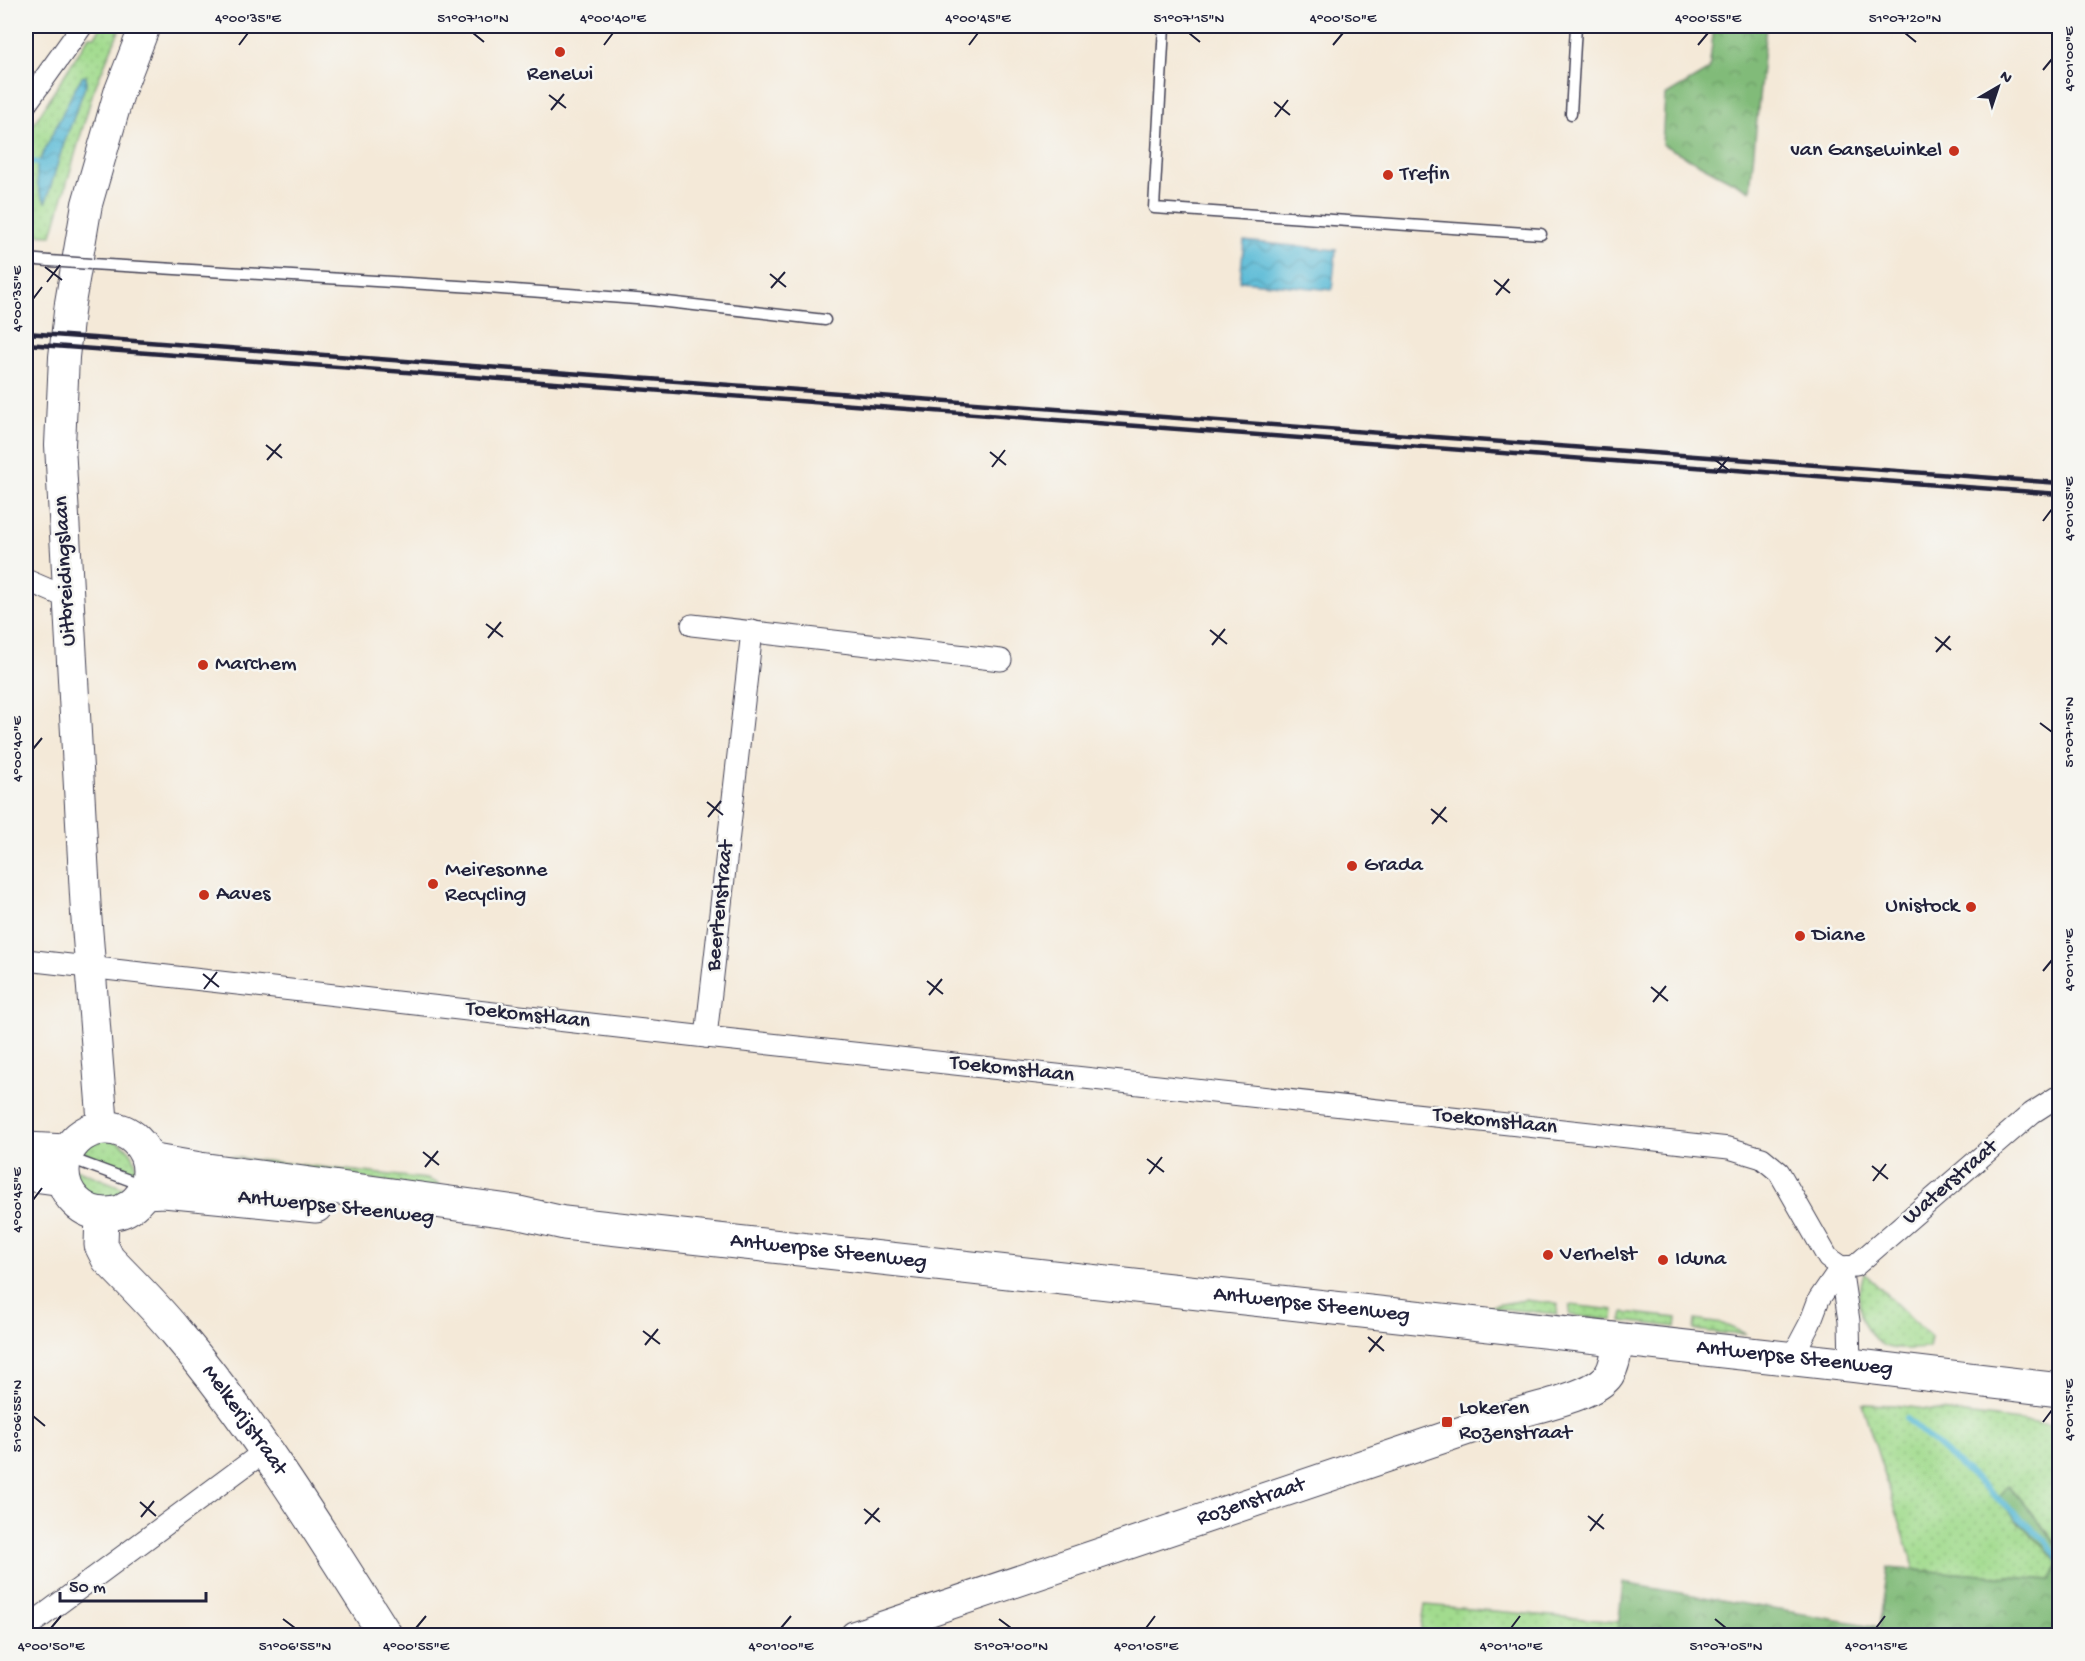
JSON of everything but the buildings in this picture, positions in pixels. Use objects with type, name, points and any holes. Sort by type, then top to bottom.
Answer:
[{"type":"main road","points":[[102,1127],[114,1128],[135,1138],[142,1146],[147,1180],[131,1206],[123,1211],[102,1214],[87,1210],[70,1196],[65,1162],[70,1144],[83,1133],[102,1127]]},
{"type":"main road","points":[[26,1149],[65,1162]]},
{"type":"main road","points":[[26,1174],[65,1162]]},
{"type":"main road","name":"Antwerpse Steenweg","points":[[147,1180],[164,1191],[518,1226],[564,1223],[2060,1390]]},
{"type":"main road","name":"Melkerijstraat","points":[[102,1214],[100,1245],[108,1259],[176,1332],[223,1391],[266,1451],[386,1635]]},
{"type":"street","points":[[26,104],[82,26]]},
{"type":"street","name":"Uitbreidingslaan","points":[[102,1127],[90,967],[60,445],[64,357],[70,303],[87,204],[119,93],[145,26]]},
{"type":"street","points":[[26,580],[68,598]]},
{"type":"street","points":[[692,625],[1001,660]]},
{"type":"street","name":"Beertenstraat","points":[[706,1036],[752,631]]},
{"type":"street","name":"Toekomstlaan","points":[[26,960],[1729,1148],[1762,1158],[1779,1172],[1828,1258],[1841,1267]]},
{"type":"street","name":"Waterstraat","points":[[1841,1267],[1855,1266],[2032,1113],[2060,1095]]},
{"type":"street","points":[[1791,1359],[1810,1323],[1819,1299],[1841,1267]]},
{"type":"street","points":[[1841,1267],[1849,1320],[1850,1365]]},
{"type":"street","name":"Rozenstraat","points":[[855,1635],[1511,1415],[1590,1391],[1605,1380],[1610,1373],[1615,1363],[1618,1339]]},
{"type":"street","points":[[26,1628],[266,1451]]},
{"type":"lane","points":[[1164,26],[1154,208],[1541,234]]},
{"type":"lane","points":[[1571,114],[1576,26]]},
{"type":"lane","points":[[26,259],[650,300],[825,320]]},
{"type":"lane","points":[[65,1162],[147,1180]]},
{"type":"green space","points":[[102,26],[121,26],[93,92],[52,235],[26,234],[26,131],[35,122],[89,36],[95,36]]},
{"type":"green space","points":[[1714,26],[1766,26],[1750,191],[1662,144],[1665,96],[1709,70]]},
{"type":"green space","points":[[110,1139],[130,1151],[137,1167],[137,1174],[80,1151],[94,1142]]},
{"type":"green space","points":[[204,1154],[427,1179],[439,1184],[437,1190]]},
{"type":"green space","points":[[73,1168],[131,1191],[111,1202],[88,1199],[77,1187]]},
{"type":"green space","points":[[1864,1273],[1931,1337],[1929,1348],[1903,1349],[1883,1346],[1869,1332],[1861,1316],[1859,1299]]},
{"type":"green space","points":[[1525,1300],[1558,1304],[1557,1314],[1484,1307]]},
{"type":"green space","points":[[1570,1305],[1614,1310],[1613,1320],[1569,1315]]},
{"type":"green space","points":[[1624,1312],[1677,1318],[1676,1327],[1622,1321]]},
{"type":"green space","points":[[1695,1320],[1723,1324],[1746,1334],[1694,1330]]},
{"type":"green space","points":[[1862,1404],[1894,1405],[2059,1426],[2059,1546],[2009,1486],[1997,1500],[2059,1562],[2050,1580],[1915,1570]]},
{"type":"green space","points":[[2008,1485],[2059,1546],[2059,1562],[1997,1500]]},
{"type":"green space","points":[[2059,1563],[2059,1635],[1617,1635],[1623,1583],[1879,1627],[1888,1568],[2050,1580]]},
{"type":"green space","points":[[1425,1605],[1619,1622],[1617,1635],[1420,1635]]},
{"type":"water","points":[[86,76],[86,84],[62,149],[46,202],[38,185],[37,166],[75,88],[82,77]]},
{"type":"water","points":[[1244,241],[1336,250],[1332,290],[1240,281]]},
{"type":"waterway","points":[[33,162],[38,163]]},
{"type":"waterway","points":[[1907,1419],[2045,1540],[2060,1559]]},
{"type":"railway","points":[[26,333],[2060,483]]},
{"type":"railway","points":[[26,344],[2060,494]]},
{"type":"place","name":"Renewi","points":[[560,52]]},
{"type":"place","name":"van Gansewinkel","points":[[1954,151]]},
{"type":"place","name":"Trefin","points":[[1388,175]]},
{"type":"place","name":"Marchem","points":[[203,665]]},
{"type":"place","name":"Grada","points":[[1352,866]]},
{"type":"place","name":"Meiresonne Recycling","points":[[433,884]]},
{"type":"place","name":"Aaves","points":[[204,895]]},
{"type":"place","name":"Unistock","points":[[1971,907]]},
{"type":"place","name":"Diane","points":[[1800,936]]},
{"type":"place","name":"Verhelst","points":[[1548,1255]]},
{"type":"place","name":"Iduna","points":[[1663,1260]]},
{"type":"place","name":"Lokeren Rozenstraat","points":[[1447,1422]]}]
